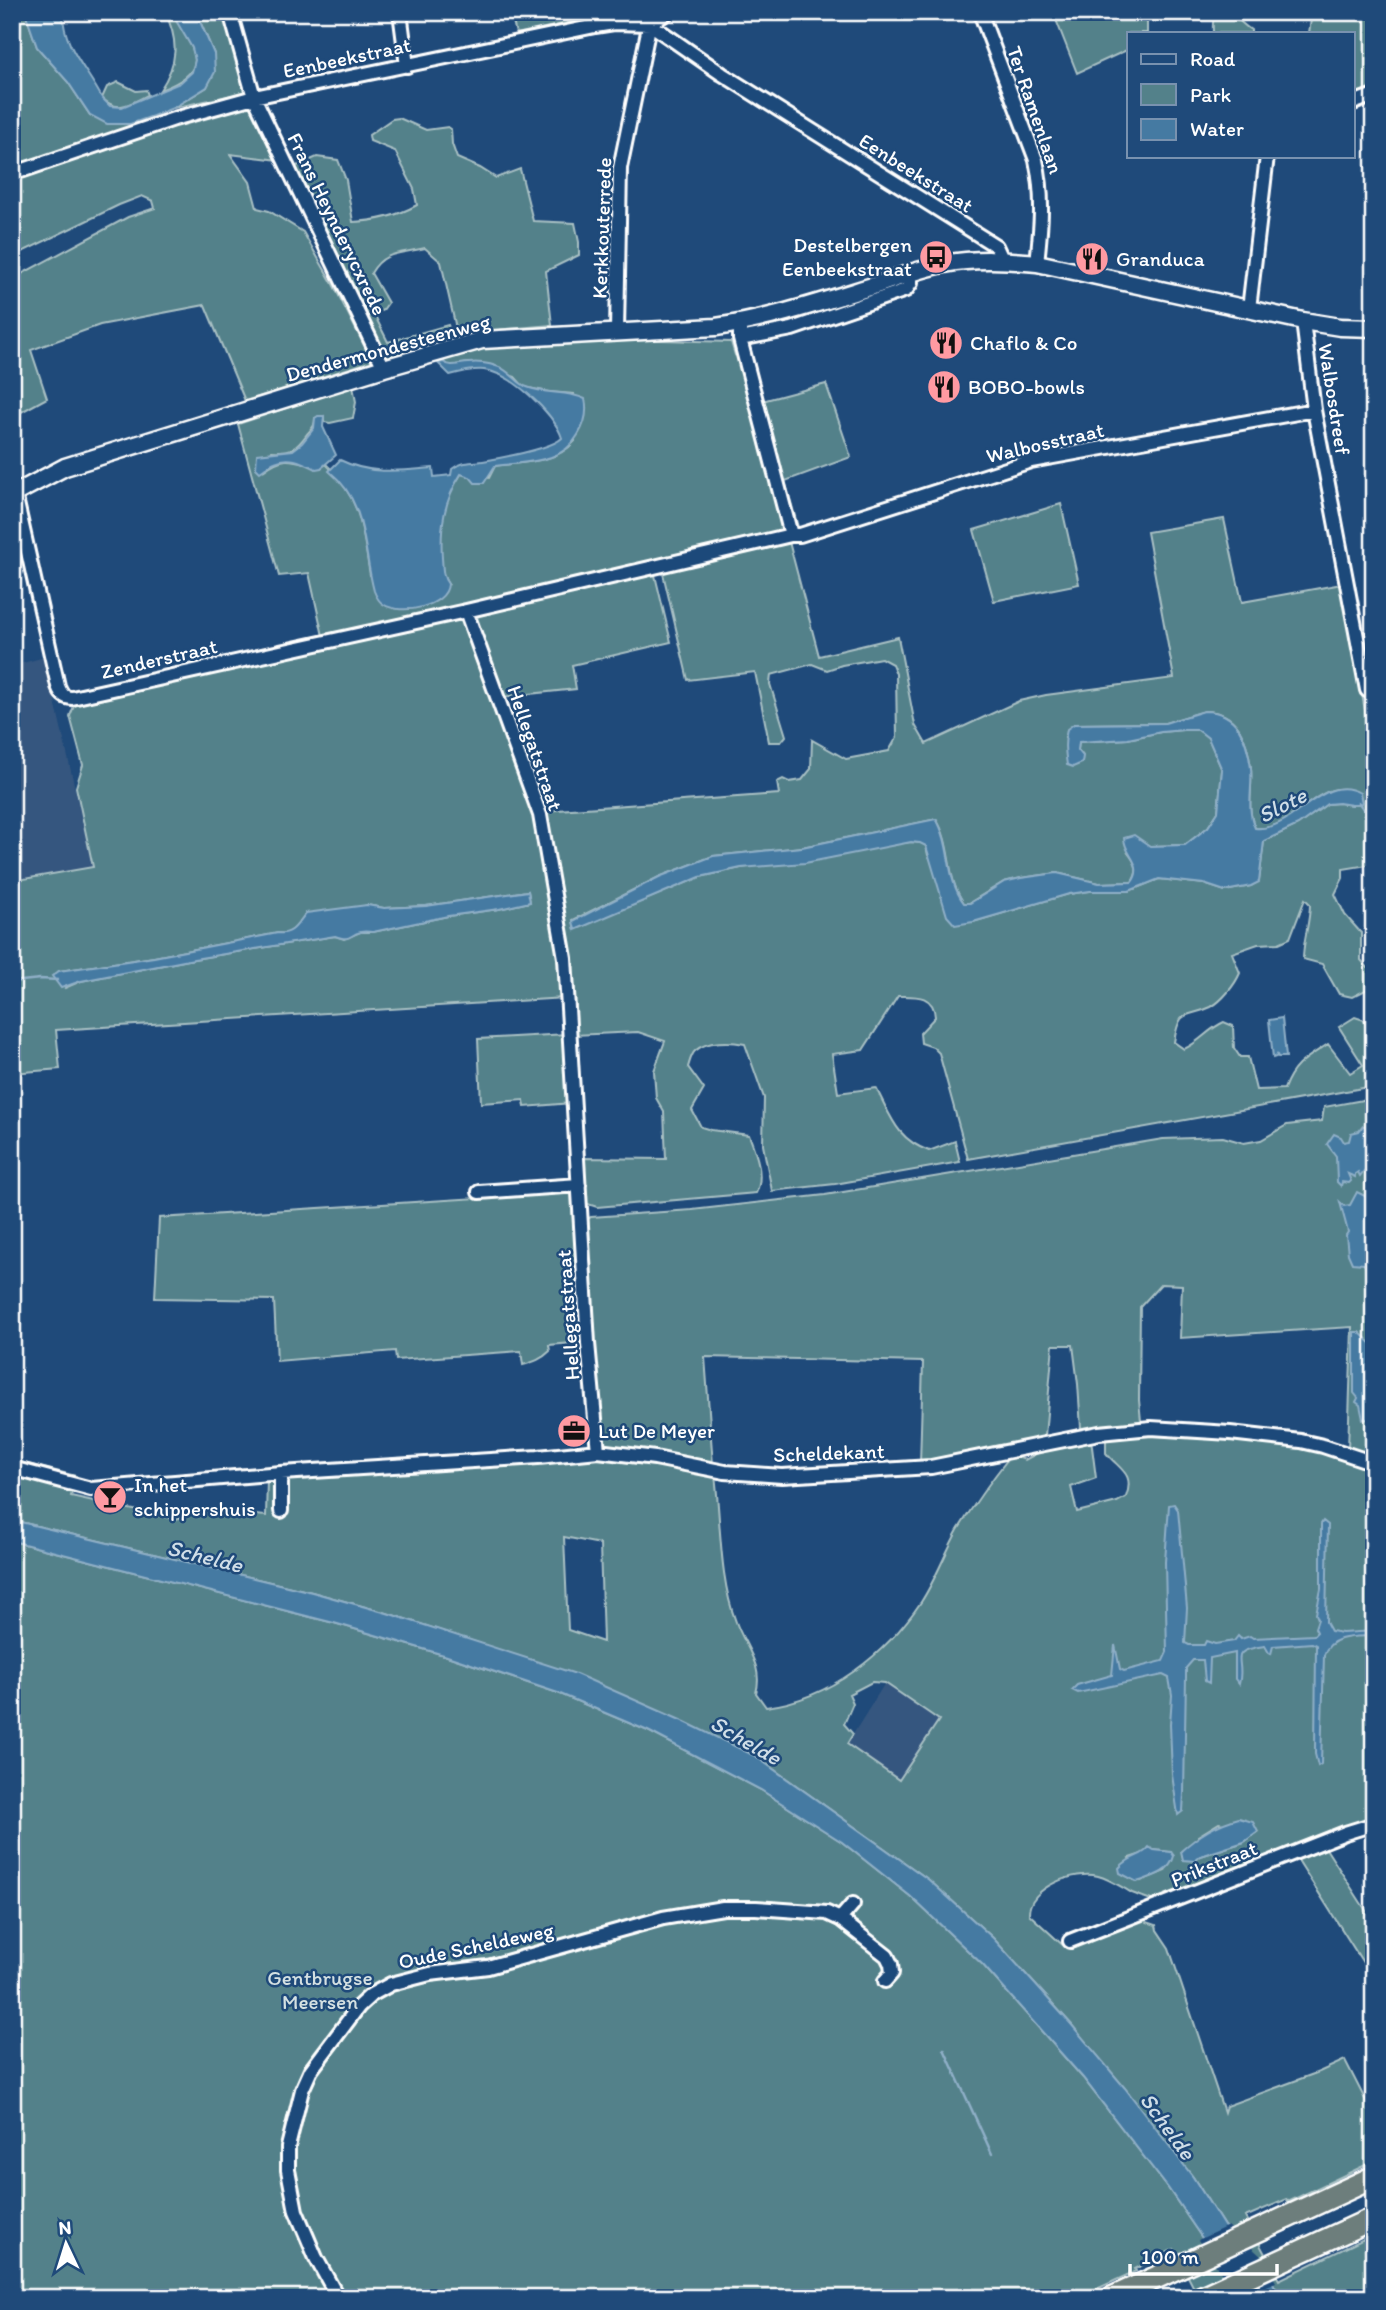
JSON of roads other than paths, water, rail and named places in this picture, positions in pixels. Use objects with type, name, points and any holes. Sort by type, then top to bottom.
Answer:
[{"type":"highway","points":[[1112,2298],[1374,2177]]},
{"type":"highway","points":[[1200,2298],[1374,2218]]},
{"type":"main road","name":"Dendermondesteenweg","points":[[14,494],[65,467],[482,340],[716,327],[740,331],[944,264],[1002,259],[1037,263],[1340,327],[1374,337]]},
{"type":"main road","name":"Dendermondesteenweg","points":[[1340,327],[1374,328]]},
{"type":"street","name":"Frans Heynderycxrede","points":[[230,12],[254,97],[384,368]]},
{"type":"street","points":[[400,12],[407,66]]},
{"type":"street","points":[[651,18],[668,12]]},
{"type":"street","name":"Ter Ramenlaan","points":[[980,12],[1039,172],[1043,210],[1037,263]]},
{"type":"street","name":"Eenbeekstraat","points":[[12,174],[174,119],[254,97],[595,26],[651,18],[722,74],[996,246],[1002,259]]},
{"type":"street","name":"Kerkkouterrede","points":[[617,332],[620,168],[651,18]]},
{"type":"street","points":[[1354,103],[1374,95]]},
{"type":"street","points":[[1249,309],[1267,158]]},
{"type":"street","name":"Walbosdreef","points":[[1303,321],[1314,410],[1367,690]]},
{"type":"street","points":[[466,611],[791,535],[740,331]]},
{"type":"street","name":"Walbosstraat","points":[[791,535],[800,535],[1031,461],[1314,410]]},
{"type":"street","name":"Zenderstraat","points":[[14,494],[58,687],[66,698],[466,611]]},
{"type":"street","name":"Hellegatstraat","points":[[466,611],[540,815],[565,958],[588,1343],[598,1451]]},
{"type":"street","points":[[479,1192],[579,1185]]},
{"type":"street","name":"Scheldekant","points":[[12,1468],[91,1489],[598,1451],[622,1452],[725,1472],[782,1476],[931,1467],[1099,1433],[1150,1428],[1301,1441],[1374,1464]]},
{"type":"street","points":[[281,1473],[281,1511]]},
{"type":"street","name":"Prikstraat","points":[[1070,1941],[1374,1824]]},
{"type":"street","points":[[840,1919],[853,1903]]},
{"type":"street","name":"Oude Scheldeweg","points":[[338,2298],[316,2258],[296,2211],[288,2171],[288,2147],[302,2090],[311,2070],[359,2006],[371,1995],[391,1984],[430,1975],[488,1967],[663,1918],[698,1912],[757,1908],[827,1913],[840,1919],[887,1956],[892,1973],[885,1981]]},
{"type":"water","points":[[25,12],[63,12],[71,47],[102,98],[110,106],[122,107],[180,83],[192,72],[195,60],[192,48],[171,12],[196,12],[214,54],[215,72],[207,87],[173,108],[130,124],[107,124],[90,115],[68,82],[37,47]]},
{"type":"water","points":[[438,363],[453,365],[490,364],[505,370],[527,387],[578,396],[585,399],[585,418],[571,445],[552,457],[495,466],[484,483],[475,483],[470,477],[461,474],[447,504],[443,525],[443,569],[448,584],[446,592],[440,599],[422,607],[391,608],[376,597],[362,526],[351,497],[342,483],[329,471],[340,460],[374,470],[433,468],[434,477],[451,475],[452,469],[463,463],[525,452],[547,446],[562,438],[541,406],[506,378],[484,370],[450,375]]},
{"type":"water","points":[[324,416],[323,427],[336,455],[321,468],[316,469],[286,459],[273,463],[260,472],[256,468],[257,454],[293,450],[302,443],[314,428],[315,418]]},
{"type":"water","points":[[1204,711],[1216,712],[1233,721],[1243,737],[1251,768],[1250,806],[1255,828],[1282,822],[1333,790],[1346,788],[1360,793],[1362,803],[1327,804],[1298,825],[1264,841],[1259,882],[1225,891],[1204,884],[1159,879],[1129,891],[1069,894],[955,925],[947,916],[926,846],[911,842],[805,863],[741,868],[700,877],[575,930],[573,921],[659,877],[713,856],[802,847],[936,819],[941,829],[954,883],[964,903],[970,903],[1004,882],[1057,873],[1099,883],[1132,882],[1136,870],[1124,838],[1134,835],[1150,846],[1185,845],[1208,827],[1218,812],[1222,770],[1208,738],[1198,730],[1079,742],[1078,750],[1083,756],[1082,763],[1073,767],[1067,765],[1067,729],[1074,724],[1165,723]]},
{"type":"water","points":[[528,891],[530,902],[361,932],[347,938],[335,936],[194,959],[81,981],[61,988],[52,976],[59,971],[283,933],[294,928],[306,913],[367,905],[384,908],[426,906]]},
{"type":"water","points":[[1282,1018],[1286,1057],[1277,1055],[1273,1058],[1269,1020]]},
{"type":"water","points":[[1374,1124],[1373,1280],[1364,1264],[1352,1263],[1348,1254],[1348,1232],[1340,1202],[1344,1206],[1350,1205],[1357,1192],[1367,1197],[1369,1192],[1366,1181],[1369,1178],[1364,1171],[1360,1176],[1358,1172],[1355,1174],[1355,1177],[1348,1174],[1351,1181],[1342,1182],[1341,1186],[1337,1182],[1336,1156],[1327,1144],[1334,1134],[1344,1142],[1349,1141],[1351,1133],[1359,1131],[1363,1126]]},
{"type":"water","points":[[1354,1332],[1359,1332],[1374,1346],[1374,1420],[1363,1419],[1360,1405],[1356,1402],[1358,1398],[1354,1393]]},
{"type":"water","points":[[1174,1504],[1178,1510],[1187,1608],[1185,1643],[1204,1645],[1206,1641],[1215,1644],[1234,1641],[1238,1636],[1241,1639],[1250,1636],[1314,1635],[1317,1632],[1316,1614],[1321,1589],[1323,1521],[1328,1525],[1326,1622],[1331,1631],[1374,1631],[1374,1636],[1338,1640],[1327,1648],[1324,1655],[1321,1764],[1318,1766],[1315,1754],[1316,1645],[1273,1646],[1271,1654],[1265,1646],[1245,1651],[1240,1658],[1239,1684],[1235,1679],[1235,1653],[1210,1658],[1209,1683],[1205,1681],[1203,1660],[1193,1660],[1186,1668],[1184,1793],[1183,1811],[1178,1815],[1172,1775],[1172,1695],[1169,1678],[1163,1675],[1078,1693],[1072,1690],[1077,1685],[1112,1675],[1115,1645],[1120,1669],[1124,1671],[1163,1661],[1167,1652],[1165,1562],[1169,1505]]},
{"type":"water","name":"Schelde","points":[[12,1520],[312,1592],[387,1613],[576,1674],[755,1756],[929,1880],[993,1938],[1125,2088],[1193,2177],[1224,2226],[1260,2259],[1281,2298],[1243,2298],[1168,2188],[1083,2078],[983,1965],[910,1896],[842,1842],[761,1790],[648,1731],[558,1693],[444,1655],[334,1623],[12,1541]]},
{"type":"water","points":[[1239,1818],[1253,1822],[1258,1832],[1244,1842],[1201,1856],[1195,1861],[1183,1860],[1181,1851],[1194,1840],[1215,1827]]},
{"type":"water","points":[[1149,1847],[1171,1852],[1174,1856],[1168,1867],[1159,1874],[1137,1882],[1120,1873],[1119,1868],[1123,1864]]},
{"type":"waterway","name":"Slote","points":[[1358,802],[1364,810],[1374,807]]},
{"type":"waterway","points":[[12,982],[58,980]]},
{"type":"waterway","points":[[944,2049],[992,2154]]},
{"type":"place","name":"Destelbergen Eenbeekstraat","points":[[936,257]]},
{"type":"place","name":"Granduca","points":[[1092,259]]},
{"type":"place","name":"Chaflo & Co","points":[[946,343]]},
{"type":"place","name":"BOBO-bowls","points":[[944,387]]},
{"type":"place","name":"Lut De Meyer","points":[[574,1431]]},
{"type":"place","name":"In het schippershuis","points":[[110,1497]]},
{"type":"park label","name":"Gentbrugse Meersen","points":[[320,1990]]}]
